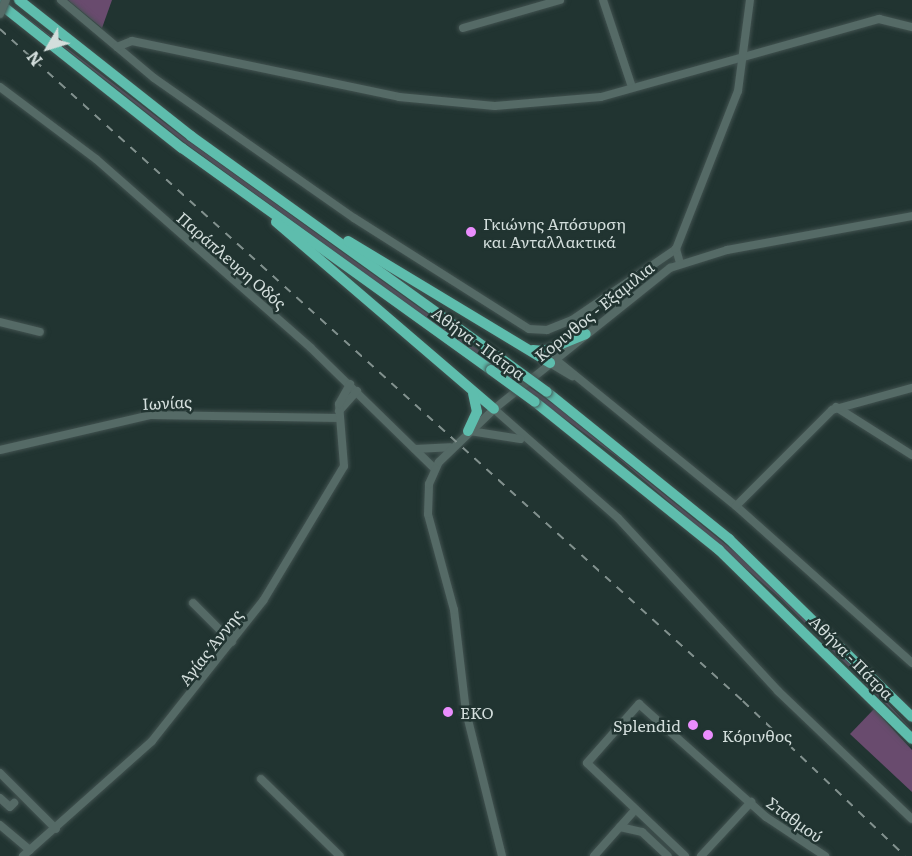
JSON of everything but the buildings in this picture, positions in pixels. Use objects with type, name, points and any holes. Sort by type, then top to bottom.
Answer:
[{"type":"highway","name":"Αθήνα - Πάτρα","points":[[19,0],[307,219],[547,392],[729,539],[912,717]]},
{"type":"highway","name":"Αθήνα - Πάτρα","points":[[0,4],[245,193],[535,402],[713,545],[912,739]]},
{"type":"highway","points":[[245,193],[494,409]]},
{"type":"highway","points":[[307,219],[553,361]]},
{"type":"highway","points":[[531,349],[544,351],[586,334]]},
{"type":"highway","points":[[468,431],[478,407],[471,390]]},
{"type":"street","points":[[0,14],[6,0]]},
{"type":"street","points":[[62,0],[117,47],[354,218],[529,328],[547,330],[572,320],[676,249],[734,106],[744,60],[750,0]]},
{"type":"street","points":[[463,28],[560,0]]},
{"type":"street","points":[[603,0],[632,87]]},
{"type":"street","points":[[117,47],[132,41],[432,102],[581,101],[744,60],[785,42],[879,19],[912,27]]},
{"type":"street","name":"Παράπλευρη Οδός","points":[[0,87],[96,159],[350,384],[435,469]]},
{"type":"street","name":"Κορινθος - Εξαμιλια","points":[[502,856],[466,712],[453,602],[429,521],[427,495],[435,469],[452,447],[494,409],[586,334],[680,263],[912,216]]},
{"type":"street","points":[[676,249],[680,263]]},
{"type":"street","points":[[0,322],[40,332]]},
{"type":"street","points":[[553,361],[736,506],[912,663]]},
{"type":"street","points":[[340,415],[339,398],[350,384]]},
{"type":"street","points":[[736,506],[836,408],[912,388]]},
{"type":"street","points":[[340,415],[357,391]]},
{"type":"street","points":[[836,408],[912,455]]},
{"type":"street","points":[[494,409],[526,443],[618,518],[778,691],[912,819]]},
{"type":"street","name":"Ιωνίας","points":[[0,450],[150,415],[340,415]]},
{"type":"street","name":"Αγίας Άννης","points":[[27,853],[152,741],[232,642],[335,485],[346,451],[340,415]]},
{"type":"street","points":[[468,431],[483,429],[526,443]]},
{"type":"street","points":[[415,449],[452,447]]},
{"type":"street","points":[[193,603],[232,642]]},
{"type":"street","name":"Σταθμού","points":[[635,810],[587,760],[643,703],[751,802],[825,856]]},
{"type":"street","points":[[0,773],[56,829]]},
{"type":"street","points":[[261,778],[340,856]]},
{"type":"street","points":[[0,798],[10,807],[14,803]]},
{"type":"street","points":[[701,856],[751,802]]},
{"type":"street","points":[[594,856],[635,810],[685,856]]},
{"type":"street","points":[[0,825],[27,853]]},
{"type":"street","points":[[620,827],[642,832],[668,856]]},
{"type":"shaded area","points":[[4,0],[187,140],[557,407],[736,553],[838,649],[912,730],[780,598],[616,456],[185,143]]},
{"type":"shaded area","points":[[68,0],[112,0],[102,28]]},
{"type":"shaded area","points":[[874,709],[912,750],[912,792],[850,734]]},
{"type":"railway","points":[[0,29],[743,701],[905,856]]},
{"type":"place","name":"Γκιώνης Απόσυρση και Ανταλλακτικά","points":[[471,232]]},
{"type":"place","name":"EKO","points":[[448,712]]},
{"type":"place","name":"Splendid","points":[[693,725]]},
{"type":"place","name":"Κόρινθος","points":[[708,735]]}]
